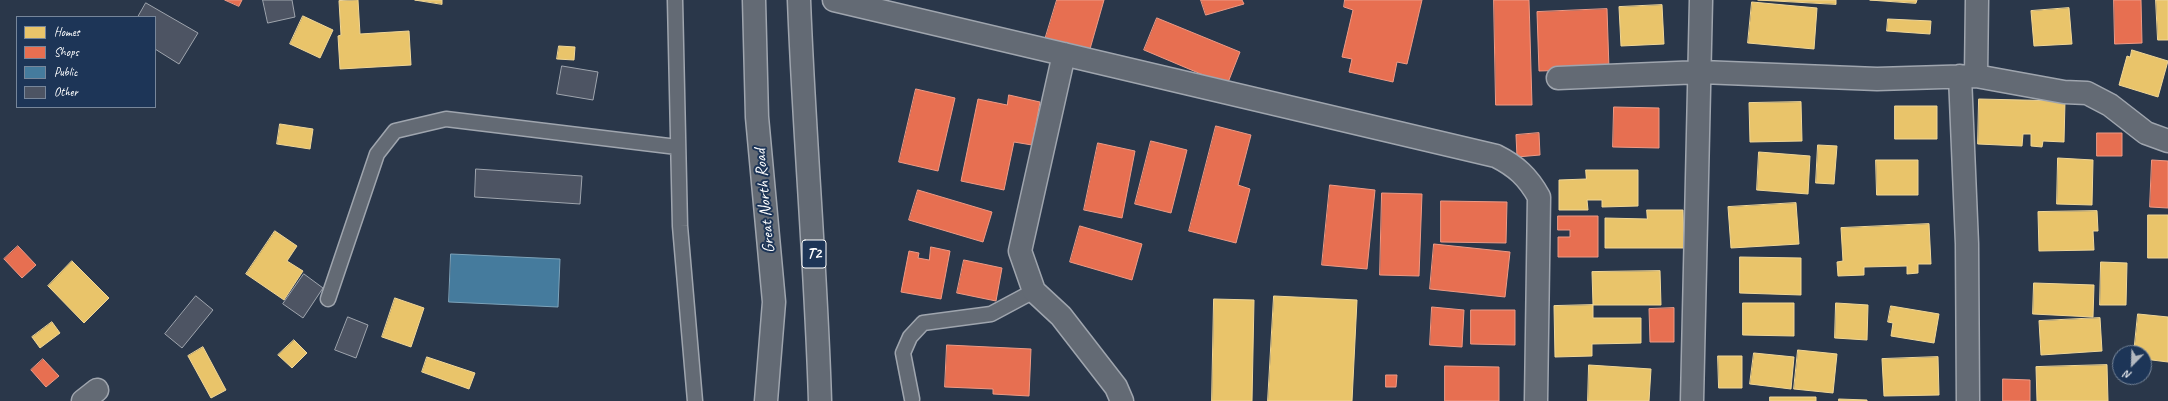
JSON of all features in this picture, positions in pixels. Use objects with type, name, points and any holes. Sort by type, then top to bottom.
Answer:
[{"type":"street","name":"Great North Road","points":[[754,0],[757,117],[774,302],[766,401]]},
{"type":"street","name":"T2","points":[[799,0],[803,107],[816,287],[820,401]]},
{"type":"street","points":[[1692,401],[1701,72],[1701,0]]},
{"type":"street","points":[[1968,401],[1968,76],[1977,0]]},
{"type":"street","points":[[847,2],[1496,156],[1515,166],[1530,181],[1539,197],[1536,401]]},
{"type":"street","points":[[1064,54],[1020,251],[1034,291],[1061,316],[1116,387],[1122,401]]},
{"type":"street","points":[[1558,78],[1701,72],[1877,79],[1968,76],[2064,92],[2087,93],[2110,105],[2146,133],[2168,141]]},
{"type":"lane","points":[[675,0],[677,147],[680,226],[694,401]]},
{"type":"lane","points":[[328,299],[377,154],[395,131],[446,119],[677,147]]},
{"type":"lane","points":[[912,399],[903,353],[910,337],[923,323],[992,314],[1034,291]]},
{"type":"building: Homes","points":[[358,0],[360,34],[409,31],[411,65],[340,69],[338,36],[341,35],[339,1]]},
{"type":"building: Homes","points":[[415,0],[442,0],[442,4]]},
{"type":"building: Homes","points":[[1758,0],[1836,0],[1836,4]]},
{"type":"building: Homes","points":[[1870,0],[1917,0],[1916,3]]},
{"type":"building: Homes","points":[[2156,0],[2168,0],[2168,40],[2158,40]]},
{"type":"building: Homes","points":[[1752,2],[1817,8],[1814,49],[1748,43]]},
{"type":"building: Homes","points":[[1662,5],[1664,44],[1621,46],[1619,7]]},
{"type":"building: Homes","points":[[2069,8],[2072,44],[2034,46],[2031,11]]},
{"type":"building: Homes","points":[[303,16],[333,30],[320,58],[290,44]]},
{"type":"building: Homes","points":[[1888,19],[1931,21],[1930,34],[1887,31]]},
{"type":"building: Homes","points":[[559,46],[575,47],[574,60],[557,59]]},
{"type":"building: Homes","points":[[2132,50],[2168,61],[2158,97],[2119,85],[2127,56],[2130,57]]},
{"type":"building: Homes","points":[[1979,99],[2065,101],[2064,142],[2043,141],[2042,147],[2031,146],[2031,134],[2023,134],[2022,146],[1978,144]]},
{"type":"building: Homes","points":[[1801,102],[1802,141],[1750,142],[1749,103]]},
{"type":"building: Homes","points":[[1895,106],[1937,106],[1937,139],[1895,139]]},
{"type":"building: Homes","points":[[280,124],[313,129],[310,149],[277,144]]},
{"type":"building: Homes","points":[[1818,145],[1837,146],[1834,184],[1816,183]]},
{"type":"building: Homes","points":[[1759,152],[1810,156],[1808,194],[1757,190]]},
{"type":"building: Homes","points":[[2058,158],[2093,160],[2092,205],[2057,204]]},
{"type":"building: Homes","points":[[1876,160],[1918,160],[1918,195],[1877,195]]},
{"type":"building: Homes","points":[[1586,170],[1638,170],[1638,206],[1602,207],[1602,200],[1587,200],[1588,210],[1559,210],[1559,180],[1586,179]]},
{"type":"building: Homes","points":[[1796,203],[1799,244],[1731,248],[1728,207]]},
{"type":"building: Homes","points":[[1647,210],[1683,210],[1684,248],[1605,248],[1605,218],[1647,219]]},
{"type":"building: Homes","points":[[2097,211],[2098,231],[2093,231],[2094,250],[2039,251],[2038,212]]},
{"type":"building: Homes","points":[[2148,215],[2168,215],[2168,258],[2148,258]]},
{"type":"building: Homes","points":[[1929,224],[1931,264],[1918,264],[1918,273],[1907,274],[1907,266],[1864,267],[1864,275],[1838,276],[1837,262],[1843,261],[1841,228]]},
{"type":"building: Homes","points":[[275,231],[297,246],[287,261],[303,271],[284,300],[246,274]]},
{"type":"building: Homes","points":[[1740,257],[1801,258],[1801,295],[1740,293]]},
{"type":"building: Homes","points":[[72,261],[109,298],[84,323],[48,286]]},
{"type":"building: Homes","points":[[2101,262],[2127,263],[2126,305],[2100,305]]},
{"type":"building: Homes","points":[[1660,271],[1661,305],[1593,305],[1592,272]]},
{"type":"building: Homes","points":[[2034,283],[2094,285],[2093,317],[2033,314]]},
{"type":"building: Homes","points":[[1274,296],[1357,300],[1352,401],[1268,401]]},
{"type":"building: Homes","points":[[395,298],[424,308],[411,347],[382,337]]},
{"type":"building: Homes","points":[[1214,299],[1254,300],[1252,401],[1212,401]]},
{"type":"building: Homes","points":[[1743,303],[1794,303],[1794,336],[1743,335]]},
{"type":"building: Homes","points":[[1836,303],[1868,305],[1867,340],[1835,338]]},
{"type":"building: Homes","points":[[1593,305],[1593,318],[1641,318],[1641,343],[1592,344],[1592,356],[1555,357],[1554,306]]},
{"type":"building: Homes","points":[[1891,306],[1939,314],[1934,343],[1891,336],[1893,323],[1888,322]]},
{"type":"building: Homes","points":[[2138,314],[2168,317],[2168,362],[2152,360],[2152,345],[2135,345]]},
{"type":"building: Homes","points":[[2100,318],[2102,351],[2041,355],[2039,321]]},
{"type":"building: Homes","points":[[52,322],[60,333],[40,348],[32,337]]},
{"type":"building: Homes","points":[[294,340],[307,353],[292,368],[278,355]]},
{"type":"building: Homes","points":[[203,347],[226,390],[211,398],[188,356]]},
{"type":"building: Homes","points":[[1798,350],[1837,354],[1833,393],[1794,389]]},
{"type":"building: Homes","points":[[1754,353],[1794,357],[1791,389],[1750,384]]},
{"type":"building: Homes","points":[[1718,356],[1742,356],[1742,388],[1719,388]]},
{"type":"building: Homes","points":[[427,357],[475,373],[469,389],[422,372]]},
{"type":"building: Homes","points":[[1938,357],[1939,395],[1884,396],[1882,359]]},
{"type":"building: Homes","points":[[1589,365],[1651,369],[1649,401],[1588,401]]},
{"type":"building: Homes","points":[[2107,365],[2108,401],[2037,401],[2036,367]]},
{"type":"building: Homes","points":[[1770,397],[1816,397],[1816,401],[1770,401]]},
{"type":"building: Homes","points":[[1839,399],[1867,400],[1867,401],[1839,401]]},
{"type":"building: Shops","points":[[225,0],[242,0],[239,6]]},
{"type":"building: Shops","points":[[1057,0],[1104,0],[1088,56],[1044,43]]},
{"type":"building: Shops","points":[[1201,0],[1242,0],[1244,4],[1206,15]]},
{"type":"building: Shops","points":[[1345,0],[1422,0],[1407,64],[1397,62],[1393,82],[1349,72],[1352,59],[1342,57],[1353,10],[1344,7]]},
{"type":"building: Shops","points":[[1494,0],[1529,0],[1532,105],[1496,105]]},
{"type":"building: Shops","points":[[2114,0],[2141,0],[2142,43],[2115,44]]},
{"type":"building: Shops","points":[[1607,9],[1609,69],[1539,71],[1537,12]]},
{"type":"building: Shops","points":[[1157,18],[1240,52],[1227,85],[1144,50]]},
{"type":"building: Shops","points":[[916,89],[955,98],[938,171],[899,162]]},
{"type":"building: Shops","points":[[1009,95],[1040,102],[1032,145],[1014,142],[1004,190],[961,181],[978,99],[1007,105]]},
{"type":"building: Shops","points":[[1614,107],[1659,108],[1659,148],[1613,147]]},
{"type":"building: Shops","points":[[1216,126],[1251,135],[1238,185],[1250,189],[1236,243],[1189,231]]},
{"type":"building: Shops","points":[[1539,133],[1540,155],[1517,157],[1516,135]]},
{"type":"building: Shops","points":[[2097,133],[2122,133],[2122,156],[2097,156]]},
{"type":"building: Shops","points":[[1151,141],[1187,150],[1171,213],[1135,204]]},
{"type":"building: Shops","points":[[1098,143],[1135,151],[1122,218],[1084,210]]},
{"type":"building: Shops","points":[[2152,160],[2168,161],[2168,208],[2150,207]]},
{"type":"building: Shops","points":[[1330,185],[1375,190],[1367,269],[1322,265]]},
{"type":"building: Shops","points":[[918,190],[992,212],[983,242],[909,220]]},
{"type":"building: Shops","points":[[1382,193],[1422,194],[1419,276],[1380,275]]},
{"type":"building: Shops","points":[[1441,201],[1507,202],[1506,243],[1441,242]]},
{"type":"building: Shops","points":[[1558,216],[1598,216],[1598,257],[1558,257],[1558,237],[1570,237],[1570,230],[1558,230]]},
{"type":"building: Shops","points":[[1080,226],[1142,244],[1132,280],[1070,262]]},
{"type":"building: Shops","points":[[1434,244],[1510,252],[1505,297],[1430,289]]},
{"type":"building: Shops","points":[[18,246],[36,265],[22,278],[4,259]]},
{"type":"building: Shops","points":[[931,247],[950,251],[941,299],[901,292],[909,251],[919,253],[918,258],[929,260]]},
{"type":"building: Shops","points":[[964,260],[1002,268],[996,301],[957,293]]},
{"type":"building: Shops","points":[[1432,307],[1464,310],[1462,347],[1430,345]]},
{"type":"building: Shops","points":[[1674,308],[1674,342],[1650,342],[1649,309]]},
{"type":"building: Shops","points":[[1471,310],[1515,310],[1515,345],[1471,344]]},
{"type":"building: Shops","points":[[947,345],[1031,349],[1029,396],[993,394],[993,389],[945,387]]},
{"type":"building: Shops","points":[[43,359],[59,376],[46,387],[31,370]]},
{"type":"building: Shops","points":[[1445,366],[1499,367],[1499,401],[1445,401]]},
{"type":"building: Shops","points":[[1386,375],[1397,375],[1396,387],[1386,387]]},
{"type":"building: Shops","points":[[2003,379],[2030,380],[2030,401],[2003,401]]},
{"type":"building: Public","points":[[451,254],[560,259],[558,307],[449,302]]},
{"type":"building: Other","points":[[263,0],[292,0],[295,17],[268,23]]},
{"type":"building: Other","points":[[146,3],[198,33],[179,64],[156,50],[156,16],[139,16]]},
{"type":"building: Other","points":[[562,66],[598,72],[593,100],[557,94]]},
{"type":"building: Other","points":[[476,169],[582,176],[580,204],[475,197]]},
{"type":"building: Other","points":[[304,274],[323,288],[303,318],[283,304]]},
{"type":"building: Other","points":[[196,296],[213,310],[182,348],[165,334]]},
{"type":"building: Other","points":[[348,317],[368,325],[356,358],[335,350]]}]
